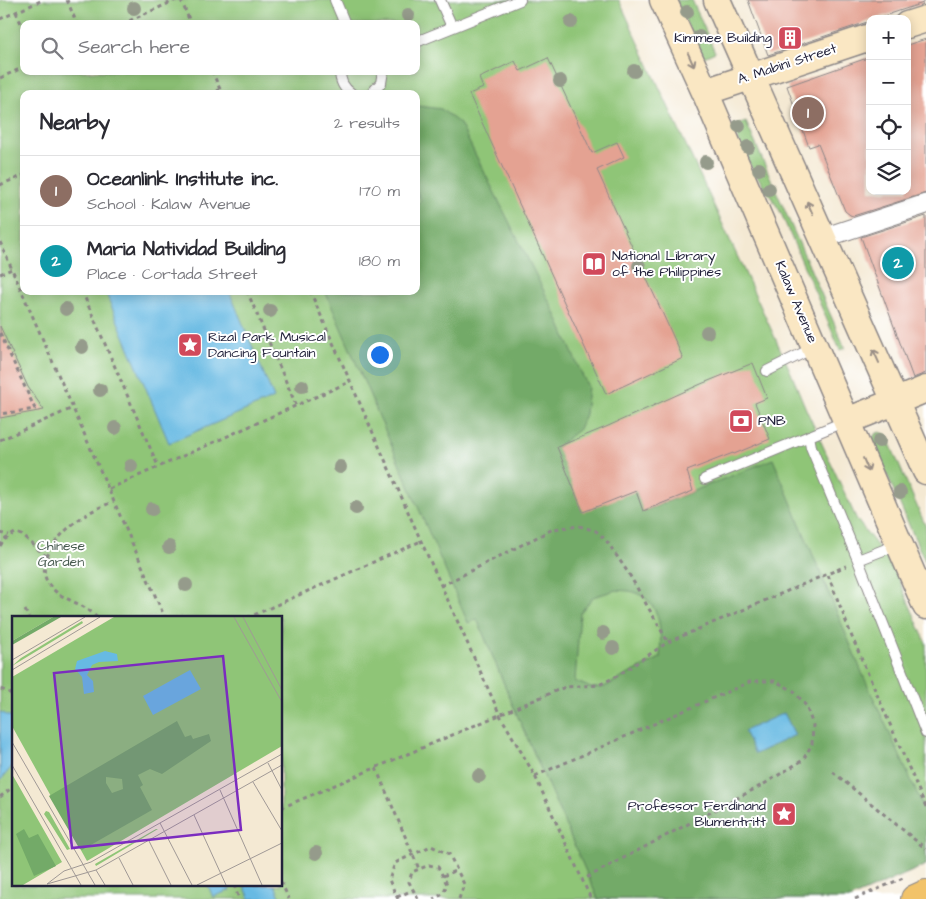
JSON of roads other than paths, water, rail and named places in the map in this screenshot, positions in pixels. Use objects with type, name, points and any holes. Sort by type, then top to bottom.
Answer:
[{"type":"street","name":"Kalaw Avenue","points":[[663,0],[816,347],[926,606]]},
{"type":"street","points":[[717,0],[896,400],[923,455]]},
{"type":"street","points":[[911,24],[926,19]]},
{"type":"street","name":"A. Mabini Street","points":[[705,92],[866,38]]},
{"type":"street","points":[[823,238],[926,204]]},
{"type":"street","points":[[847,421],[926,389]]},
{"type":"lane","points":[[335,0],[343,20]]},
{"type":"lane","points":[[440,0],[452,27]]},
{"type":"lane","points":[[420,40],[520,0]]},
{"type":"lane","points":[[340,75],[341,82],[346,90]]},
{"type":"lane","points":[[375,90],[381,83],[382,75]]},
{"type":"lane","points":[[767,371],[816,347]]},
{"type":"lane","points":[[705,479],[847,421]]},
{"type":"lane","points":[[809,436],[812,448],[926,733]]},
{"type":"lane","points":[[858,560],[900,543]]},
{"type":"water","name":"Rizal Park Musical Dancing Fountain","points":[[107,295],[231,295],[274,398],[169,443]]},
{"type":"water","points":[[0,712],[12,717],[12,766],[0,781]]},
{"type":"water","points":[[784,713],[795,735],[755,754],[744,731]]},
{"type":"water","points":[[208,886],[228,886],[230,890],[213,897]]},
{"type":"water","points":[[244,886],[275,886],[281,899],[250,899]]},
{"type":"place","name":"Kimmee Building","points":[[790,38]]},
{"type":"place","name":"Oceanlink Institute inc.","points":[[808,113]]},
{"type":"place","name":"Maria Natividad Building","points":[[898,263]]},
{"type":"place","name":"National Library of the Philippines","points":[[594,264]]},
{"type":"place","name":"Rizal Park Musical Dancing Fountain","points":[[190,345]]},
{"type":"place","name":"PNB","points":[[741,421]]},
{"type":"place","name":"Professor Ferdinand Blumentritt","points":[[784,814]]},
{"type":"park label","name":"Chinese Garden","points":[[61,554]]}]
